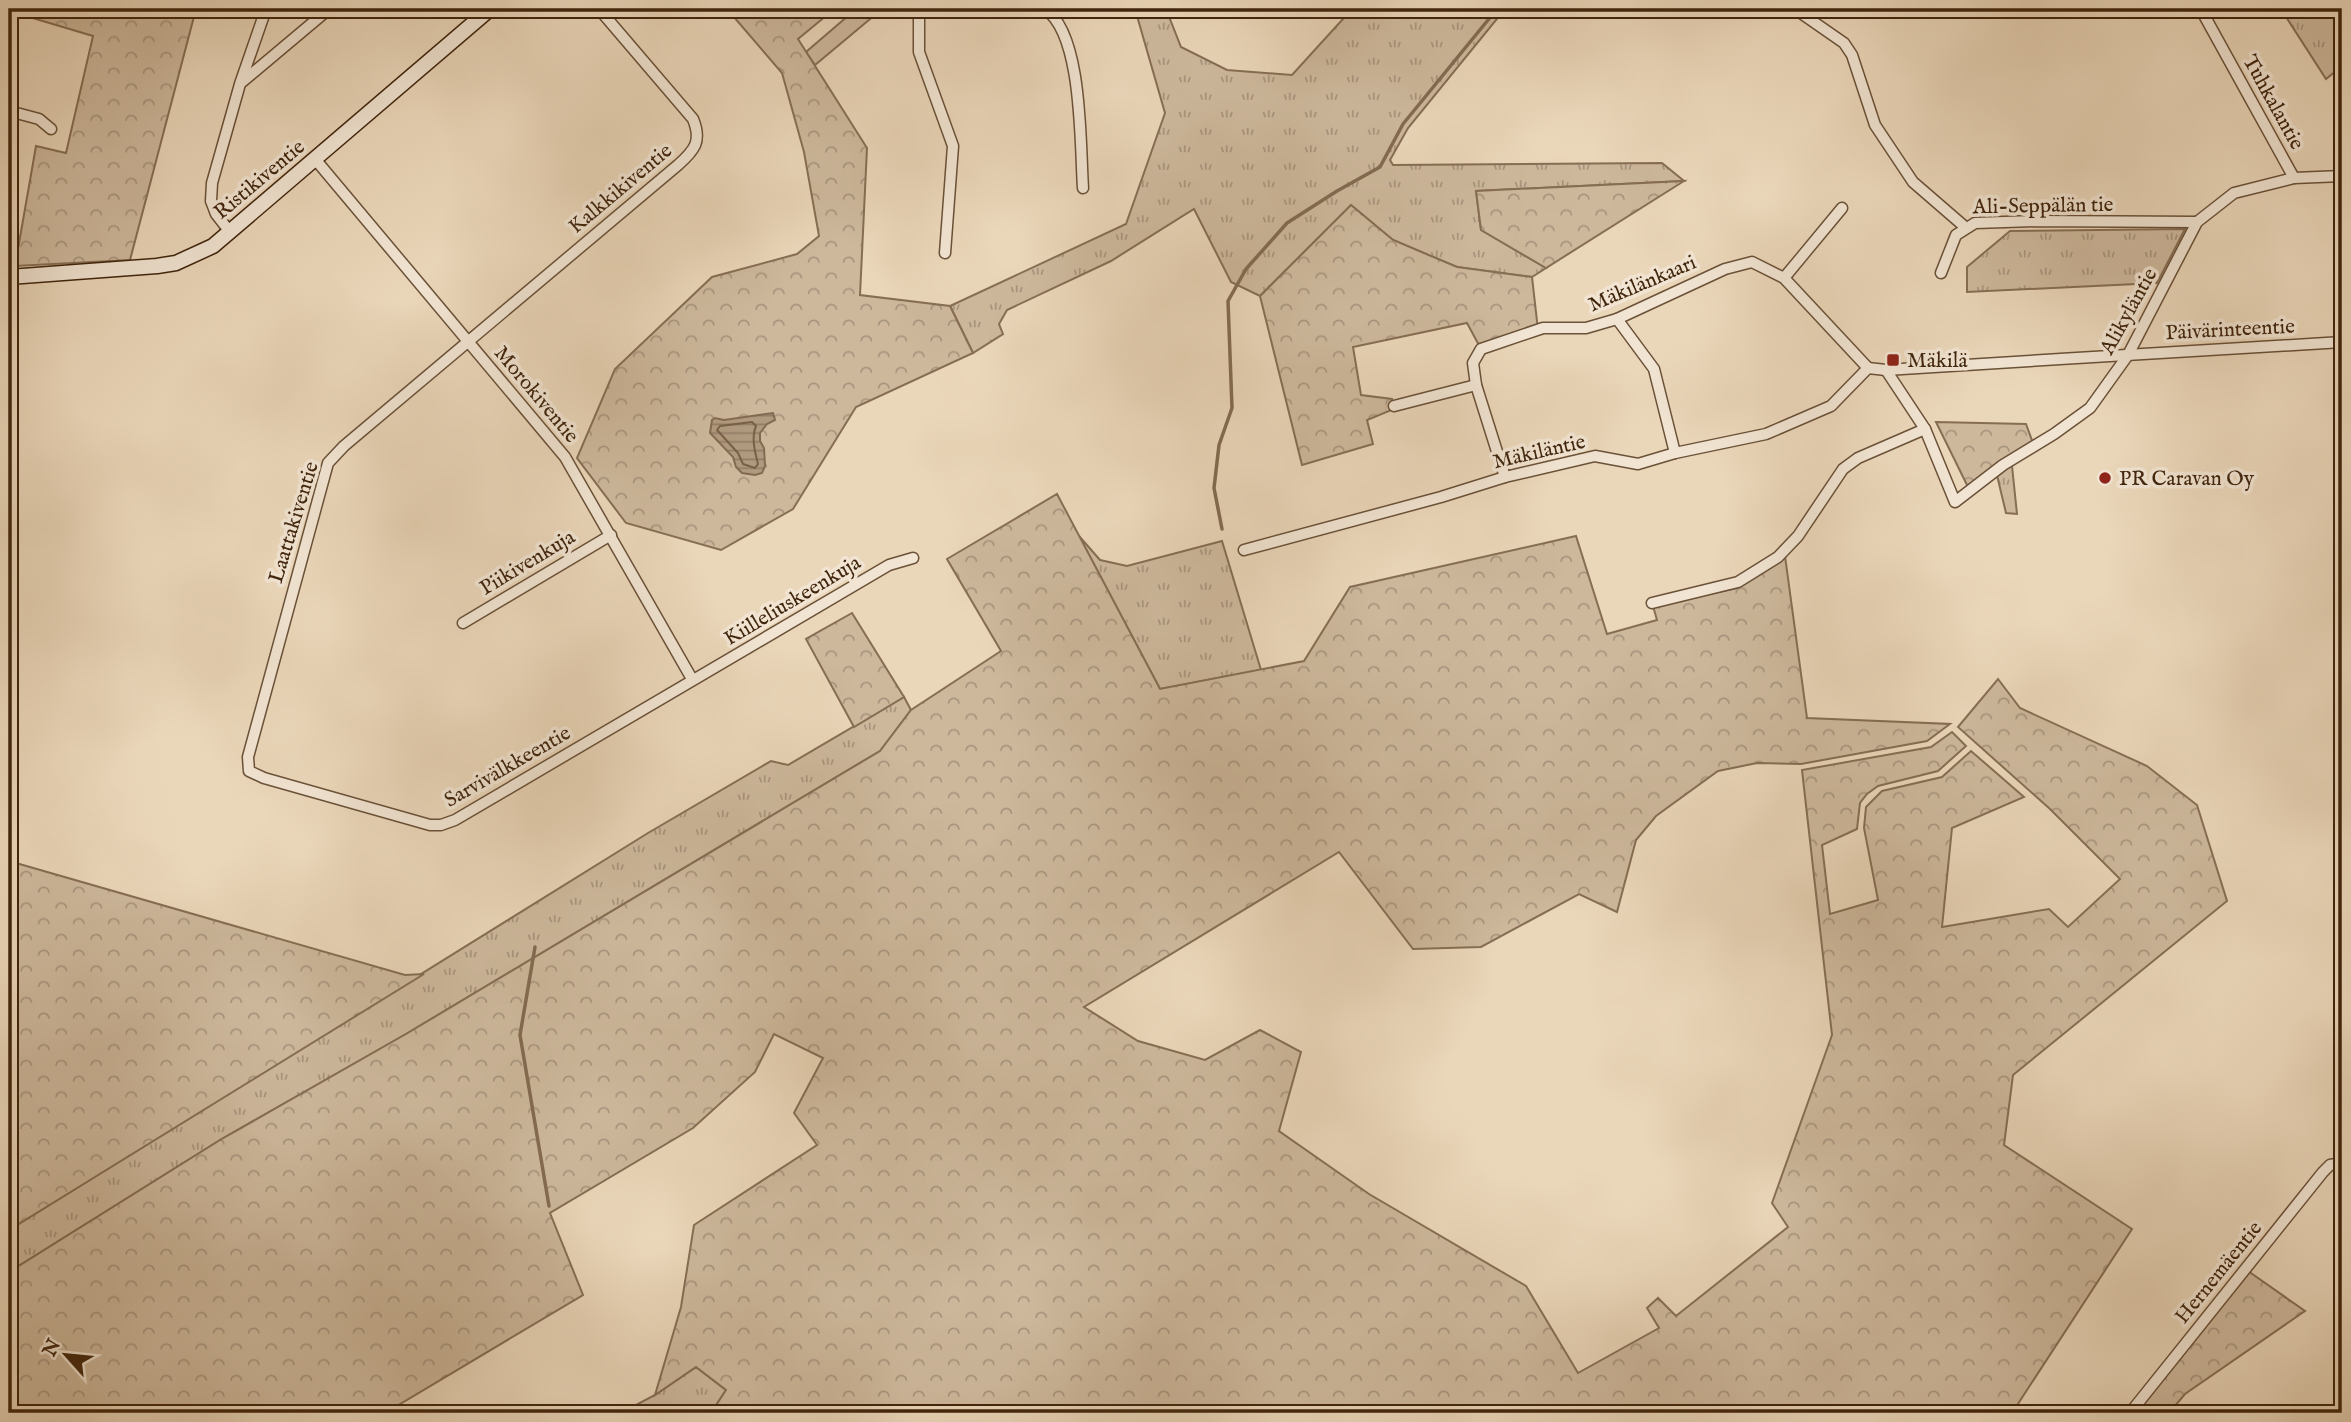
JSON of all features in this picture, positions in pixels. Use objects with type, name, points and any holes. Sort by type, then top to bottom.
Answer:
[{"type":"street","points":[[230,232],[216,214],[211,201],[212,183],[240,84],[266,9]]},
{"type":"street","points":[[240,84],[329,9]]},
{"type":"street","name":"Ristikiventie","points":[[9,276],[157,266],[176,262],[213,246],[490,9]]},
{"type":"street","name":"Kalkkikiventie","points":[[468,341],[689,156],[696,143],[697,130],[692,119],[599,9]]},
{"type":"street","points":[[945,253],[953,146],[919,52],[919,10],[957,9]]},
{"type":"street","points":[[1045,9],[1051,12],[1069,44],[1076,76],[1083,188]]},
{"type":"street","name":"Ali-Seppälän tie","points":[[1794,9],[1844,43],[1852,55],[1875,125],[1913,182],[1965,227],[1975,223],[2036,221],[2197,222]]},
{"type":"street","name":"Tuhkalantie","points":[[2198,9],[2204,15],[2294,178]]},
{"type":"street","points":[[9,111],[39,119],[51,129]]},
{"type":"street","name":"Morokiventie","points":[[316,159],[565,457],[692,679]]},
{"type":"street","name":"Alikyläntie","points":[[1925,429],[1955,502],[2003,465],[2090,408],[2128,355],[2197,222],[2234,193],[2294,178],[2342,176]]},
{"type":"street","points":[[1784,278],[1842,208]]},
{"type":"street","points":[[1941,273],[1956,235],[1965,227]]},
{"type":"street","name":"Mäkilänkaari","points":[[1505,477],[1476,385],[1474,363],[1481,349],[1543,328],[1586,328],[1617,319],[1724,269],[1752,262],[1784,278],[1868,368]]},
{"type":"street","points":[[1617,319],[1654,369],[1675,453]]},
{"type":"street","name":"Laattakiventie","points":[[249,771],[247,757],[328,463],[344,446],[468,341]]},
{"type":"street","name":"Päivärinteentie","points":[[1868,368],[1886,370],[2342,342]]},
{"type":"street","name":"Mäkiläntie","points":[[1244,550],[1505,477],[1595,456],[1638,464],[1675,453],[1766,434],[1831,407],[1868,368]]},
{"type":"street","points":[[1652,603],[1738,583],[1778,557],[1798,536],[1843,469],[1858,458],[1925,429],[1886,370]]},
{"type":"street","points":[[1394,405],[1476,385]]},
{"type":"street","name":"Piikivenkuja","points":[[463,623],[611,535]]},
{"type":"street","name":"Kiilleliuskeenkuja","points":[[692,679],[715,669],[889,565],[913,558]]},
{"type":"street","name":"Sarvivälkkeentie","points":[[249,771],[275,782],[430,825],[440,825],[455,820],[692,679]]},
{"type":"street","name":"Hernemäentie","points":[[2130,1413],[2323,1172],[2330,1165],[2342,1163]]},
{"type":"green space","points":[[9,9],[196,9],[130,260],[15,266],[36,146],[66,153],[93,36]]},
{"type":"green space","points":[[727,9],[832,11],[798,39],[867,148],[860,295],[950,306],[973,353],[856,407],[793,509],[721,550],[626,523],[577,458],[615,369],[712,277],[797,254],[819,236],[804,152],[782,73]]},
{"type":"green space","points":[[856,9],[882,9],[815,65],[806,52]]},
{"type":"green space","points":[[1135,9],[1166,9],[1181,47],[1227,70],[1292,75],[1352,9],[1505,9],[1408,128],[1390,160],[1393,165],[1662,163],[1684,181],[1476,191],[1481,230],[1546,268],[1532,277],[1457,267],[1393,240],[1351,205],[1260,296],[1231,282],[1194,209],[1111,261],[1007,310],[999,324],[1003,334],[973,353],[950,306],[1126,224],[1165,113]]},
{"type":"green space","points":[[2281,9],[2333,9],[2342,66],[2326,79]]},
{"type":"green space","points":[[1684,181],[1546,268],[1481,230],[1476,191]]},
{"type":"green space","points":[[1351,205],[1393,240],[1457,267],[1532,277],[1538,330],[1481,349],[1467,323],[1353,347],[1361,395],[1392,399],[1394,409],[1367,420],[1373,444],[1302,465],[1260,296]]},
{"type":"green space","points":[[2185,229],[2157,283],[1967,292],[1967,267],[2010,231]]},
{"type":"green space","points":[[1936,422],[2026,424],[2034,446],[1968,487]]},
{"type":"green space","points":[[2018,456],[2012,466],[2017,514],[2006,513],[1995,467]]},
{"type":"green space","points":[[1057,494],[1160,689],[1304,661],[1350,587],[1576,536],[1607,634],[1657,620],[1653,606],[1737,588],[1785,556],[1807,718],[1950,724],[1927,741],[1801,764],[1757,763],[1718,771],[1656,816],[1636,840],[1617,912],[1579,894],[1481,947],[1413,949],[1339,852],[1084,1007],[1138,1041],[1205,1060],[1260,1030],[1301,1052],[1279,1131],[1369,1194],[1526,1286],[1578,1373],[1659,1328],[1647,1308],[1658,1298],[1676,1316],[1788,1227],[1772,1203],[1832,1035],[1802,770],[1931,747],[1952,732],[1966,746],[1938,771],[1878,786],[1860,803],[1857,829],[1822,845],[1830,914],[1878,900],[1864,828],[1866,807],[1882,791],[1942,777],[1971,751],[2024,797],[1952,828],[1942,927],[2049,909],[2068,927],[2120,879],[2050,809],[1958,727],[1998,679],[2020,708],[2147,766],[2197,805],[2227,901],[2013,1075],[2004,1145],[2132,1229],[2012,1413],[711,1413],[726,1390],[696,1367],[655,1395],[681,1307],[694,1225],[817,1145],[794,1113],[823,1058],[774,1034],[755,1072],[693,1128],[550,1213],[583,1295],[385,1413],[9,1413],[9,1272],[220,1140],[406,1034],[880,751],[911,710],[1001,651],[947,559]]},
{"type":"green space","points":[[1079,536],[1100,560],[1127,566],[1222,541],[1261,670],[1160,689]]},
{"type":"green space","points":[[852,613],[904,697],[854,727],[806,639]]},
{"type":"green space","points":[[904,697],[911,710],[880,751],[406,1034],[220,1140],[9,1272],[9,1230],[648,833],[771,761],[788,765]]},
{"type":"green space","points":[[9,861],[405,975],[424,974],[9,1230]]},
{"type":"green space","points":[[2248,1271],[2305,1311],[2185,1394],[2169,1413],[2137,1413]]},
{"type":"green space","points":[[696,1367],[726,1390],[711,1413],[621,1413],[655,1395]]},
{"type":"water","points":[[773,413],[775,420],[767,424],[760,433],[765,466],[762,473],[742,473],[736,467],[733,457],[710,433],[712,420]]},
{"type":"waterway","points":[[1222,529],[1214,488],[1219,445],[1232,408],[1228,301],[1246,269],[1287,223],[1380,167],[1403,124],[1497,9]]},
{"type":"waterway","points":[[535,947],[520,1035],[549,1206]]},
{"type":"place","name":"Mäkilä","points":[[1893,360]]},
{"type":"place","name":"PR Caravan Oy","points":[[2105,478]]}]
